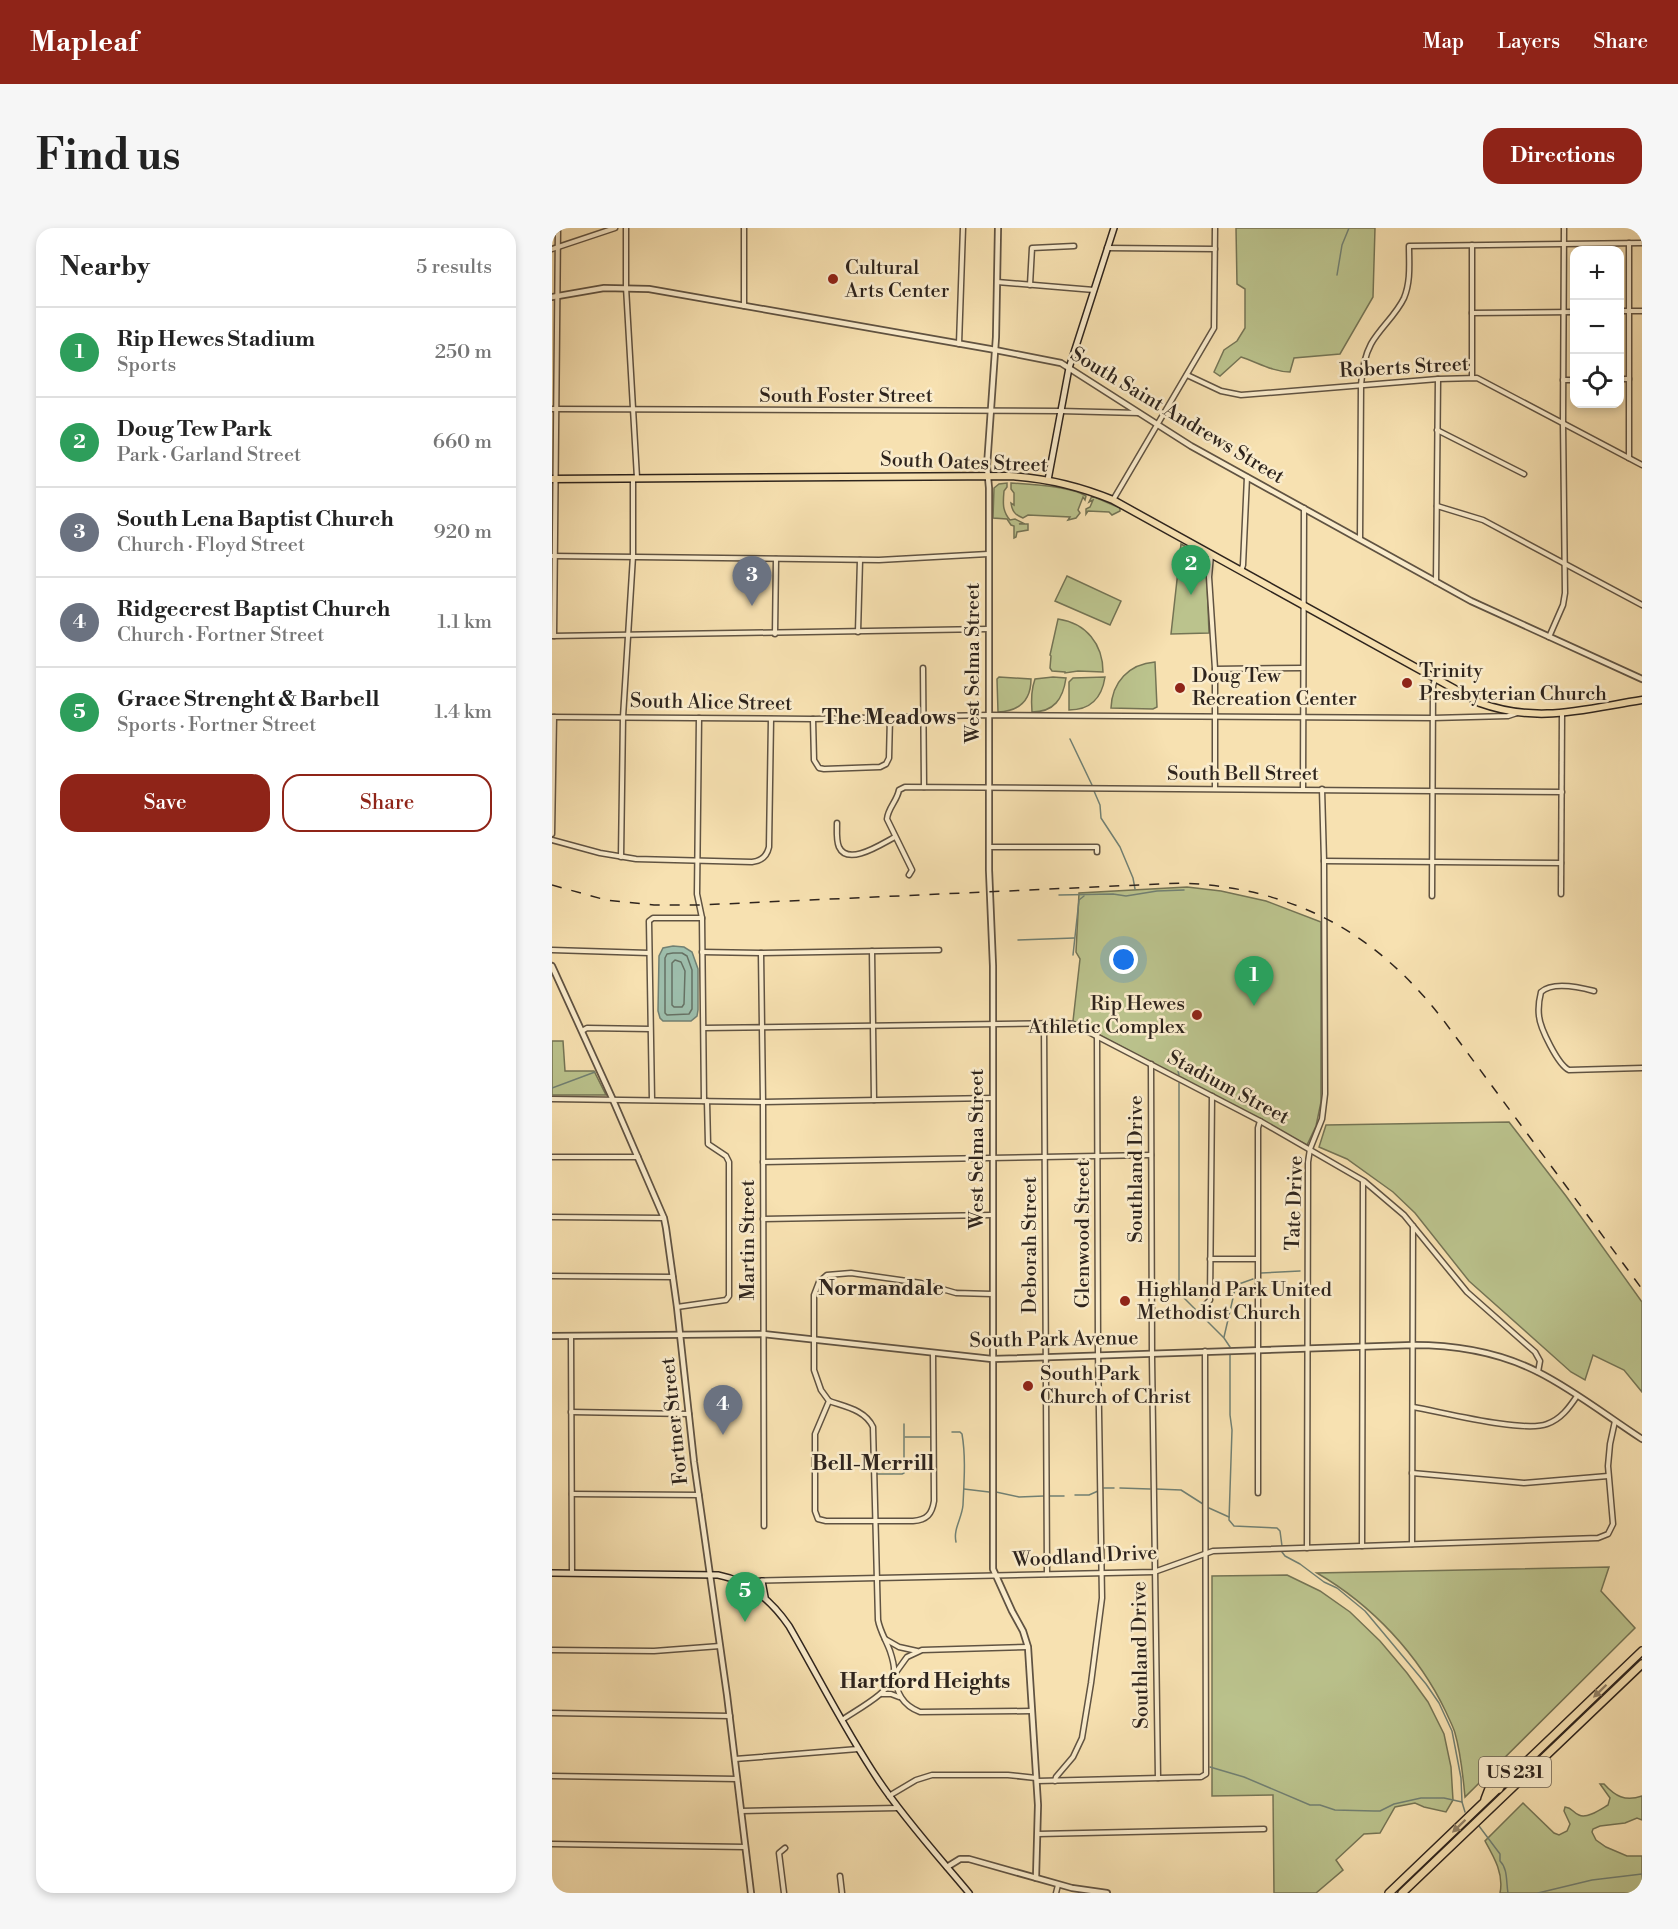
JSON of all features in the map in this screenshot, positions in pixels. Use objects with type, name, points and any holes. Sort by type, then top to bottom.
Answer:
[{"type":"highway","name":"US 231","points":[[1389,1893],[1642,1651]]},
{"type":"highway","name":"US 231","points":[[1402,1893],[1642,1664]]},
{"type":"highway","points":[[1546,1743],[1553,1749]]},
{"type":"highway","points":[[1499,1788],[1500,1800]]},
{"type":"main road","points":[[1048,480],[1069,368],[1114,228]]},
{"type":"main road","name":"South Oates Street","points":[[553,479],[1022,477],[1048,480],[1075,486],[1113,500],[1480,703],[1517,713],[1542,714],[1642,700]]},
{"type":"main road","name":"Woodland Drive","points":[[552,1573],[710,1575],[726,1576],[740,1581]]},
{"type":"main road","points":[[740,1581],[777,1609],[889,1796],[969,1893]]},
{"type":"main road","points":[[762,1581],[765,1598]]},
{"type":"street","points":[[558,228],[554,297],[553,636],[988,629]]},
{"type":"street","points":[[552,249],[615,228]]},
{"type":"street","points":[[621,857],[623,717],[633,556],[635,478],[626,287],[626,228]]},
{"type":"street","points":[[744,228],[744,306]]},
{"type":"street","points":[[959,344],[963,228]]},
{"type":"street","name":"West Selma Street","points":[[998,228],[995,350],[987,466],[989,477],[988,787],[993,1024],[993,1569],[1023,1631],[1028,1647],[1038,1834],[1036,1878]]},
{"type":"street","points":[[1113,500],[1212,333],[1215,324],[1215,228]]},
{"type":"street","points":[[1549,637],[1565,600],[1564,228]]},
{"type":"street","points":[[1629,243],[1629,458]]},
{"type":"street","points":[[1360,539],[1363,368],[1371,344],[1405,296],[1409,281],[1409,246],[1642,243]]},
{"type":"street","points":[[1472,245],[1472,377]]},
{"type":"street","points":[[1030,285],[1032,248],[1074,246]]},
{"type":"street","points":[[1107,248],[1215,249]]},
{"type":"street","points":[[997,282],[1094,290]]},
{"type":"street","name":"South Saint Andrews Street","points":[[554,297],[604,288],[649,289],[1053,361],[1069,368],[1157,425],[1247,477],[1436,582],[1493,612],[1642,679]]},
{"type":"street","points":[[1624,311],[1642,311]]},
{"type":"street","points":[[1472,313],[1570,312]]},
{"type":"street","name":"Roberts Street","points":[[1187,375],[1221,391],[1242,394],[1472,377],[1642,465]]},
{"type":"street","points":[[1436,582],[1438,379]]},
{"type":"street","points":[[1624,379],[1629,379]]},
{"type":"street","points":[[1563,380],[1570,380]]},
{"type":"street","name":"South Foster Street","points":[[554,409],[1140,413]]},
{"type":"street","points":[[1437,430],[1524,474]]},
{"type":"street","points":[[1241,571],[1247,477]]},
{"type":"street","points":[[1437,506],[1483,520],[1642,605]]},
{"type":"street","points":[[1303,789],[1304,508]]},
{"type":"street","points":[[553,556],[860,560],[988,554]]},
{"type":"street","points":[[1211,555],[1209,586],[1215,669],[1215,788]]},
{"type":"street","points":[[775,634],[776,559]]},
{"type":"street","points":[[858,632],[860,560]]},
{"type":"street","points":[[923,668],[924,787]]},
{"type":"street","points":[[1215,669],[1302,668]]},
{"type":"street","points":[[1432,896],[1435,679]]},
{"type":"street","name":"South Alice Street","points":[[553,717],[813,719],[988,715],[1433,718],[1508,716],[1517,713]]},
{"type":"street","points":[[1561,894],[1562,713]]},
{"type":"street","points":[[552,834],[553,717]]},
{"type":"street","points":[[813,719],[814,762],[819,768],[824,769],[880,767],[886,764],[889,759],[890,717]]},
{"type":"street","points":[[677,1307],[726,1300],[729,1296],[729,1162],[726,1156],[708,1144],[702,918],[697,896],[699,718]]},
{"type":"street","points":[[552,840],[621,857],[654,860],[755,861],[762,859],[768,852],[770,844],[771,719]]},
{"type":"street","name":"South Bell Street","points":[[895,837],[887,815],[898,798],[899,790],[905,787],[1562,792]]},
{"type":"street","name":"Tate Drive","points":[[1307,1548],[1308,1162],[1310,1149],[1320,1124],[1325,1094],[1322,789]]},
{"type":"street","points":[[837,823],[839,846],[843,852],[850,855],[859,854],[895,837],[912,870],[909,875]]},
{"type":"street","points":[[989,847],[1097,847],[1097,852]]},
{"type":"street","points":[[1324,861],[1561,863]]},
{"type":"street","points":[[652,1100],[649,922],[650,919],[702,918]]},
{"type":"street","points":[[552,950],[649,953]]},
{"type":"street","points":[[702,952],[939,950]]},
{"type":"street","points":[[872,951],[874,1100]]},
{"type":"street","name":"Martin Street","points":[[761,953],[764,1162],[764,1526]]},
{"type":"street","name":"Fortner Street","points":[[552,966],[664,1218],[751,1893]]},
{"type":"street","points":[[1594,991],[1581,987],[1553,986],[1541,992],[1540,1023],[1561,1064],[1569,1070],[1642,1068]]},
{"type":"street","name":"Deborah Street","points":[[1044,1023],[1047,1575]]},
{"type":"street","name":"Stadium Street","points":[[704,1028],[1070,1023],[1212,1096],[1364,1181],[1393,1205],[1413,1226],[1457,1282],[1535,1352],[1540,1361],[1538,1372]]},
{"type":"street","points":[[582,1031],[587,1028],[650,1029]]},
{"type":"street","name":"Glenwood Street","points":[[1055,1781],[1077,1751],[1084,1731],[1101,1615],[1097,1036]]},
{"type":"street","name":"Southland Drive","points":[[1151,1064],[1154,1572],[1158,1778]]},
{"type":"street","points":[[1206,1304],[1210,1300],[1212,1096]]},
{"type":"street","points":[[552,1099],[763,1102],[993,1098]]},
{"type":"street","points":[[1258,1493],[1257,1259],[1258,1128],[1260,1122]]},
{"type":"street","points":[[764,1162],[1151,1155]]},
{"type":"street","points":[[552,1157],[638,1157]]},
{"type":"street","points":[[1362,1546],[1364,1181]]},
{"type":"street","points":[[763,1219],[992,1215]]},
{"type":"street","points":[[552,1217],[664,1218]]},
{"type":"street","points":[[1412,1544],[1413,1226]]},
{"type":"street","points":[[1210,1259],[1257,1259]]},
{"type":"street","points":[[899,1697],[890,1651],[878,1620],[873,1427],[861,1413],[829,1401],[821,1390],[815,1374],[815,1290],[822,1278],[832,1274],[851,1272],[911,1281],[956,1293],[992,1294]]},
{"type":"street","points":[[552,1276],[673,1277]]},
{"type":"street","name":"South Park Avenue","points":[[552,1336],[763,1334],[992,1359],[1152,1352],[1444,1346],[1481,1351],[1538,1372],[1642,1439]]},
{"type":"street","points":[[571,1335],[572,1573]]},
{"type":"street","points":[[889,1796],[927,1776],[1008,1775],[1055,1781],[1201,1777],[1205,1775],[1205,1351]]},
{"type":"street","points":[[829,1401],[815,1434],[816,1515],[818,1519],[823,1521],[918,1521],[926,1518],[933,1507],[933,1354]]},
{"type":"street","points":[[1413,1407],[1520,1427],[1532,1427],[1542,1426],[1557,1419],[1569,1408],[1577,1396]]},
{"type":"street","points":[[571,1412],[688,1414]]},
{"type":"street","name":"Woodland Drive","points":[[740,1581],[1154,1572],[1206,1552],[1601,1538],[1611,1531],[1613,1524],[1608,1476],[1610,1444],[1615,1421]]},
{"type":"street","points":[[1413,1473],[1524,1483],[1608,1476]]},
{"type":"street","points":[[572,1494],[699,1495]]},
{"type":"street","points":[[885,1639],[899,1647],[917,1651],[1028,1647]]},
{"type":"street","points":[[552,1650],[654,1652],[720,1646]]},
{"type":"street","points":[[842,1720],[881,1694],[888,1687],[903,1661],[917,1651]]},
{"type":"street","points":[[881,1694],[899,1697],[913,1709],[925,1713],[1031,1711]]},
{"type":"street","points":[[552,1713],[729,1716]]},
{"type":"street","points":[[735,1759],[859,1749]]},
{"type":"street","points":[[552,1776],[737,1779]]},
{"type":"street","points":[[741,1811],[898,1808]]},
{"type":"street","points":[[1038,1834],[1264,1829]]},
{"type":"street","points":[[552,1844],[745,1847]]},
{"type":"street","points":[[784,1893],[779,1853],[785,1848]]},
{"type":"street","points":[[947,1867],[960,1859],[969,1859],[1058,1885],[1107,1893]]},
{"type":"street","points":[[840,1876],[842,1893]]},
{"type":"street","points":[[1056,1893],[1058,1885]]},
{"type":"green space","points":[[1236,228],[1375,228],[1373,297],[1340,354],[1294,358],[1290,372],[1271,369],[1241,357],[1220,376],[1214,372],[1224,350],[1237,341],[1245,328],[1245,289],[1237,284]]},
{"type":"green space","points":[[1007,483],[1003,499],[1006,513],[1010,520],[1015,519],[1023,523],[1019,524],[1028,524],[1028,530],[1017,532],[1014,538],[1014,526],[1007,519],[993,518],[994,488],[999,484]]},
{"type":"green space","points":[[1011,483],[1061,488],[1086,496],[1085,500],[1083,497],[1078,510],[1080,513],[1076,518],[1068,520],[1070,517],[1028,515],[1023,518],[1012,508],[1014,493]]},
{"type":"green space","points":[[1092,496],[1120,508],[1120,511],[1112,515],[1109,512],[1088,511],[1086,514],[1086,509],[1090,507],[1093,500],[1089,502]]},
{"type":"green space","points":[[1181,544],[1206,558],[1209,633],[1171,634]]},
{"type":"green space","points":[[1067,576],[1121,601],[1110,625],[1055,601]]},
{"type":"green space","points":[[1058,619],[1077,625],[1091,637],[1100,652],[1103,672],[1052,671],[1050,655]]},
{"type":"green space","points":[[1155,662],[1157,707],[1153,709],[1111,708],[1115,690],[1124,676],[1137,666]]},
{"type":"green space","points":[[999,677],[1031,679],[1029,693],[1018,707],[998,712],[997,679]]},
{"type":"green space","points":[[1105,677],[1101,691],[1094,701],[1083,708],[1069,710],[1069,682],[1073,678]]},
{"type":"green space","points":[[1066,678],[1060,698],[1046,710],[1032,712],[1035,679]]},
{"type":"green space","name":"Rip Hewes Athletic Complex","points":[[1187,887],[1221,891],[1266,901],[1321,922],[1321,1102],[1316,1126],[1307,1145],[1073,1021],[1080,959],[1076,952],[1079,893]]},
{"type":"green space","points":[[552,1041],[563,1041],[565,1071],[594,1071],[606,1095],[552,1095]]},
{"type":"green space","points":[[1509,1122],[1566,1196],[1642,1302],[1642,1392],[1624,1370],[1593,1355],[1585,1380],[1571,1372],[1469,1281],[1415,1213],[1393,1192],[1347,1159],[1319,1147],[1326,1125]]},
{"type":"green space","points":[[1609,1567],[1601,1591],[1635,1628],[1465,1797],[1454,1730],[1435,1691],[1422,1671],[1408,1651],[1375,1616],[1357,1600],[1317,1573]]},
{"type":"green space","points":[[1287,1575],[1320,1591],[1350,1612],[1380,1641],[1428,1702],[1444,1734],[1451,1767],[1453,1800],[1446,1812],[1415,1803],[1395,1807],[1380,1833],[1364,1834],[1336,1860],[1343,1870],[1316,1893],[1274,1893],[1273,1795],[1212,1796],[1212,1576]]},
{"type":"green space","points":[[1600,1784],[1604,1784],[1621,1797],[1642,1796],[1642,1820],[1637,1818],[1625,1823],[1600,1826],[1592,1832],[1596,1840],[1606,1847],[1627,1856],[1642,1856],[1642,1893],[1500,1893],[1499,1872],[1485,1841],[1523,1803],[1554,1833],[1559,1835],[1567,1831],[1570,1824],[1564,1811],[1565,1807],[1586,1816],[1608,1805],[1610,1798]]},
{"type":"water","points":[[684,947],[692,952],[698,969],[698,1010],[697,1016],[691,1021],[663,1021],[658,1011],[659,956],[663,948]]},
{"type":"waterway","points":[[1337,275],[1342,245],[1349,228]]},
{"type":"waterway","points":[[1070,739],[1092,785]]},
{"type":"waterway","points":[[1094,791],[1100,805],[1101,818],[1120,847],[1133,878],[1135,889]]},
{"type":"waterway","points":[[1059,895],[1113,894],[1126,896],[1184,890]]},
{"type":"waterway","points":[[1073,955],[1079,900],[1084,896]]},
{"type":"waterway","points":[[1018,940],[1074,938]]},
{"type":"waterway","points":[[1178,1071],[1179,1075]]},
{"type":"waterway","points":[[552,1088],[595,1072]]},
{"type":"waterway","points":[[1179,1083],[1179,1293],[1224,1338],[1230,1347]]},
{"type":"waterway","points":[[1261,1273],[1300,1271]]},
{"type":"waterway","points":[[1224,1337],[1236,1285],[1253,1279]]},
{"type":"waterway","points":[[1230,1355],[1232,1430],[1229,1520],[1234,1526],[1277,1528],[1280,1531],[1282,1546]]},
{"type":"waterway","points":[[877,1474],[904,1473],[904,1424]]},
{"type":"waterway","points":[[952,1432],[962,1434],[964,1461],[963,1505],[956,1542]]},
{"type":"waterway","points":[[905,1437],[930,1437]]},
{"type":"waterway","points":[[1104,1488],[1114,1488]]},
{"type":"waterway","points":[[1120,1488],[1150,1489]]},
{"type":"waterway","points":[[964,1489],[989,1492]]},
{"type":"waterway","points":[[1156,1489],[1181,1490],[1203,1504]]},
{"type":"waterway","points":[[1075,1495],[1089,1495],[1098,1491]]},
{"type":"waterway","points":[[996,1492],[1019,1497],[1044,1496]]},
{"type":"waterway","points":[[1050,1496],[1064,1496]]},
{"type":"waterway","points":[[1209,1508],[1229,1517]]},
{"type":"waterway","points":[[1282,1552],[1324,1582],[1337,1588],[1365,1611],[1426,1684],[1439,1703],[1452,1731],[1465,1812]]},
{"type":"waterway","points":[[1210,1767],[1244,1777],[1310,1805],[1320,1805],[1335,1810],[1380,1811],[1394,1804],[1421,1798],[1444,1798],[1462,1802]]},
{"type":"waterway","points":[[1479,1826],[1500,1854],[1500,1861],[1506,1872],[1508,1893]]},
{"type":"waterway","points":[[1538,1893],[1592,1880],[1642,1874]]},
{"type":"railway","points":[[552,885],[606,900],[654,905],[700,905],[1182,883],[1261,894],[1296,905],[1330,920],[1361,940],[1390,963],[1418,990],[1444,1021],[1642,1289]]},
{"type":"place","name":"Cultural Arts Center","points":[[833,279]]},
{"type":"place","name":"Doug Tew Park","points":[[1191,595]]},
{"type":"place","name":"South Lena Baptist Church","points":[[752,606]]},
{"type":"place","name":"Trinity Presbyterian Church","points":[[1407,683]]},
{"type":"place","name":"Doug Tew Recreation Center","points":[[1180,688]]},
{"type":"place","name":"Rip Hewes Stadium","points":[[1254,1006]]},
{"type":"place","name":"Rip Hewes Athletic Complex","points":[[1197,1015]]},
{"type":"place","name":"Highland Park United Methodist Church","points":[[1125,1301]]},
{"type":"place","name":"South Park Church of Christ","points":[[1028,1386]]},
{"type":"place","name":"Ridgecrest Baptist Church","points":[[723,1435]]},
{"type":"place","name":"Grace Strenght & Barbell","points":[[745,1622]]},
{"type":"district","name":"The Meadows","points":[[889,718]]},
{"type":"district","name":"Normandale","points":[[881,1289]]},
{"type":"district","name":"Bell-Merrill","points":[[873,1464]]},
{"type":"district","name":"Hartford Heights","points":[[925,1682]]}]
